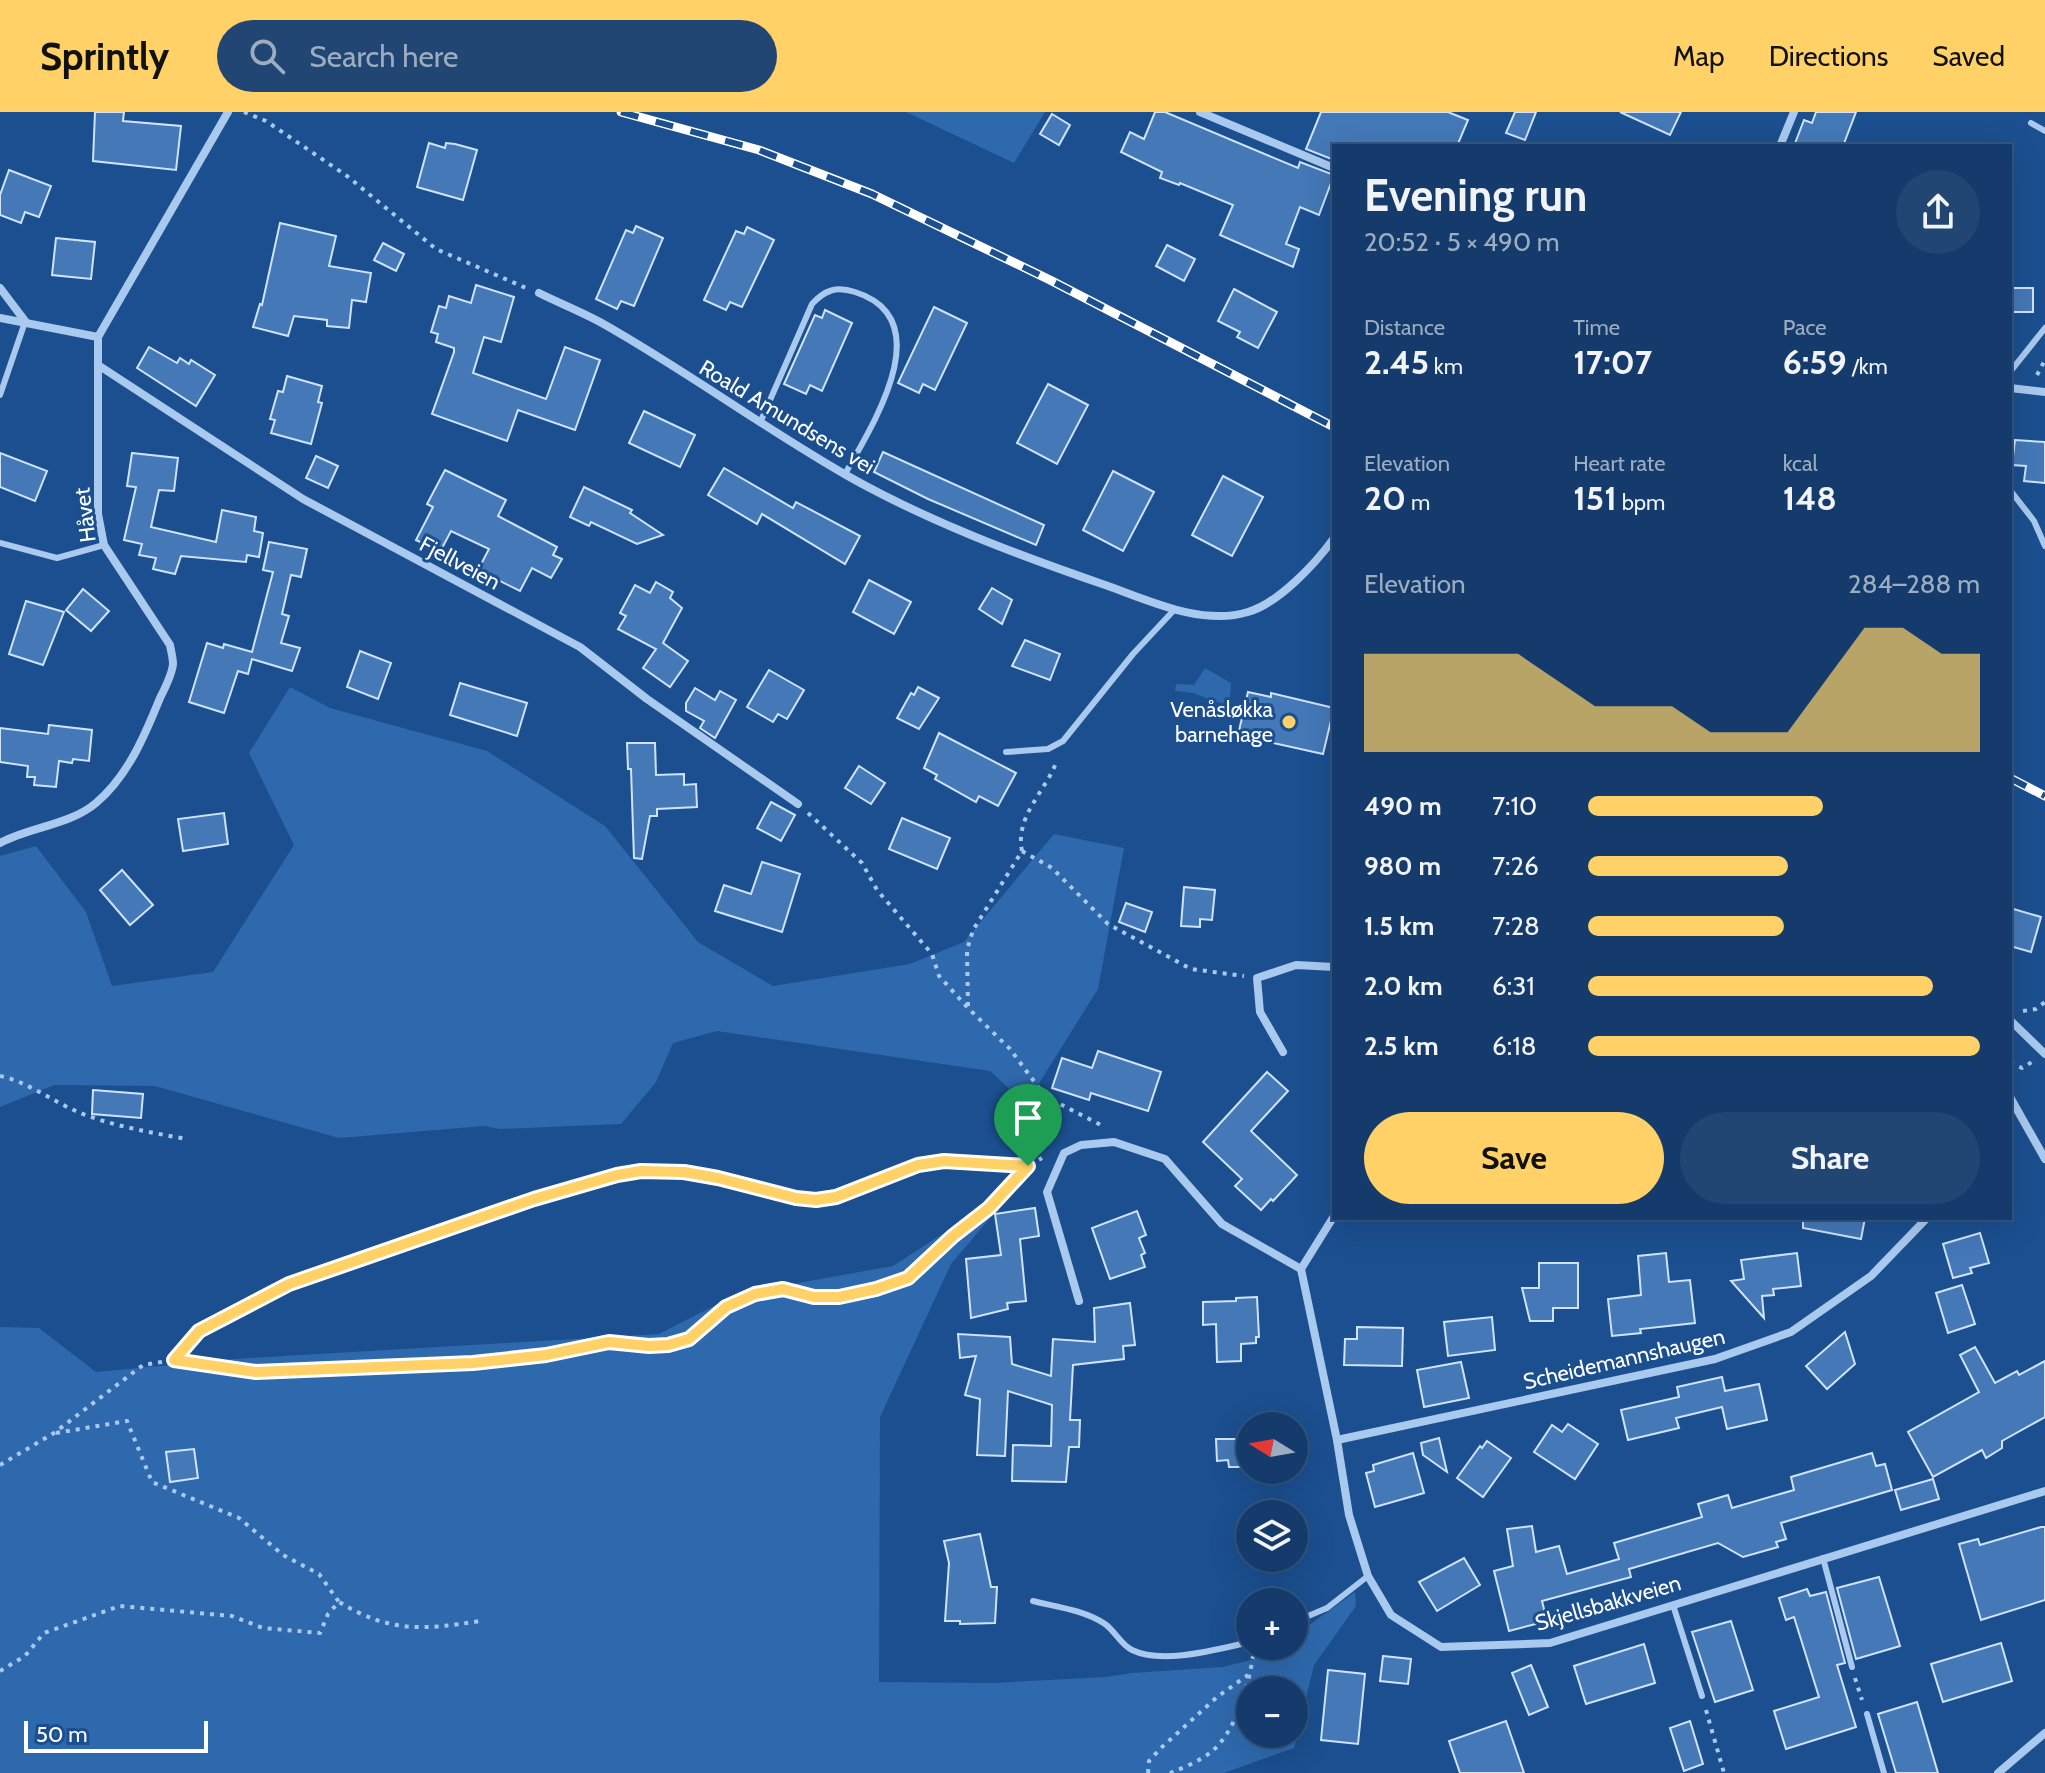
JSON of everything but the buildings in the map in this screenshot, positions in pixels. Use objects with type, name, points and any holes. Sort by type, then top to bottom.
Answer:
[{"type":"street","points":[[0,318],[98,337],[228,112]]},
{"type":"street","points":[[1200,112],[1221,116],[1332,167]]},
{"type":"street","points":[[1781,144],[1794,112]]},
{"type":"street","points":[[0,288],[25,321]]},
{"type":"street","name":"Roald Amundsens vei","points":[[539,293],[599,321],[845,474],[951,528],[1042,564],[1175,609],[1214,616],[1248,612],[1277,597],[1322,555],[1332,541]]},
{"type":"street","name":"Håvet","points":[[0,843],[74,815],[96,803],[123,772],[142,740],[169,679],[173,662],[170,645],[104,545],[98,514],[98,337]]},
{"type":"street","name":"Fjellveien","points":[[98,365],[303,499],[580,647],[647,699],[798,804]]},
{"type":"street","points":[[2012,388],[2045,392]]},
{"type":"street","points":[[1283,1052],[1260,1012],[1257,978],[1296,965],[1332,967]]},
{"type":"street","points":[[2012,1022],[2045,1054]]},
{"type":"street","points":[[2013,1110],[2045,1159]]},
{"type":"street","points":[[1079,1301],[1047,1192],[1064,1153],[1081,1145],[1114,1142],[1165,1159],[1222,1224],[1301,1269],[1332,1219]]},
{"type":"street","name":"Scheidemannshaugen","points":[[1337,1440],[1715,1359],[1791,1332],[1871,1276],[1925,1220]]},
{"type":"street","name":"Skjellsbakkveien","points":[[1301,1269],[1337,1440],[1349,1515],[1368,1576],[1391,1615],[1441,1647],[1550,1643],[2045,1491]]},
{"type":"street","points":[[2002,1772],[2045,1733]]},
{"type":"lane","points":[[2031,123],[2045,131]]},
{"type":"lane","points":[[760,423],[812,304],[832,288],[852,290],[870,297],[890,314],[897,337],[897,358],[883,402],[845,474]]},
{"type":"lane","points":[[0,395],[25,321]]},
{"type":"lane","points":[[2012,369],[2045,328]]},
{"type":"lane","points":[[2012,493],[2034,521],[2045,546]]},
{"type":"lane","points":[[0,543],[57,558],[104,545]]},
{"type":"lane","points":[[1006,752],[1048,749],[1063,741],[1126,662],[1175,609]]},
{"type":"lane","points":[[1823,1558],[1852,1667]]},
{"type":"lane","points":[[1308,1616],[1327,1608],[1368,1576]]},
{"type":"lane","points":[[1033,1601],[1081,1613],[1105,1624],[1131,1650],[1160,1655],[1236,1647]]},
{"type":"lane","points":[[1673,1604],[1702,1696]]},
{"type":"lane","points":[[1867,1714],[1884,1773]]},
{"type":"path","points":[[244,112],[266,121],[347,176],[436,249],[539,293]]},
{"type":"path","points":[[968,1008],[967,950],[973,930],[1022,851],[1019,836],[1031,806],[1055,767],[1063,741]]},
{"type":"path","points":[[798,804],[862,863],[877,890],[932,954],[939,976],[1010,1049],[1039,1088],[1052,1100],[1109,1130],[1114,1142]]},
{"type":"path","points":[[1022,851],[1052,868],[1108,924],[1177,962],[1191,969],[1257,978]]},
{"type":"path","points":[[2019,1013],[2036,1009],[2045,1002]]},
{"type":"path","points":[[0,1076],[16,1079],[50,1100],[103,1121],[186,1139]]},
{"type":"path","points":[[174,1360],[199,1331],[289,1284],[534,1199],[617,1175],[641,1171],[684,1172],[816,1200],[836,1197],[918,1165],[944,1161],[1028,1166],[1064,1153]]},
{"type":"path","points":[[0,1465],[54,1433],[143,1365],[174,1360],[256,1372],[473,1363],[546,1355],[609,1342],[668,1345],[689,1339],[726,1307],[755,1294],[783,1289],[814,1297],[839,1297],[876,1289],[908,1278],[989,1208],[1028,1166]]},
{"type":"path","points":[[54,1433],[127,1421],[152,1482],[239,1518],[283,1555],[319,1574],[339,1602],[365,1618],[420,1629],[480,1621]]},
{"type":"path","points":[[0,1671],[25,1656],[44,1633],[120,1606],[232,1616],[263,1628],[306,1634],[320,1633],[328,1614],[339,1602]]},
{"type":"path","points":[[1170,1773],[1211,1752],[1230,1728],[1250,1674],[1251,1660]]},
{"type":"path","points":[[1852,1667],[1867,1714]]},
{"type":"path","points":[[1148,1773],[1149,1761],[1161,1748],[1217,1697],[1250,1674]]},
{"type":"path","points":[[1702,1696],[1724,1773]]},
{"type":"shaded area","points":[[906,112],[1045,112],[1014,163]]},
{"type":"shaded area","points":[[1205,668],[1231,683],[1230,699],[1225,705],[1193,693],[1175,691],[1176,684],[1194,685]]},
{"type":"shaded area","points":[[290,687],[330,708],[487,751],[605,826],[698,942],[773,986],[910,964],[964,942],[1054,834],[1124,848],[1098,989],[1038,1085],[1058,1124],[1023,1179],[951,1264],[880,1417],[879,1682],[992,1683],[1223,1667],[1250,1660],[1308,1660],[1308,1626],[1355,1592],[1356,1606],[1314,1665],[1308,1690],[1308,1676],[1236,1676],[1236,1748],[1294,1748],[1224,1773],[0,1773],[0,1327],[39,1328],[96,1372],[234,1359],[659,1334],[737,1294],[893,1266],[990,1203],[1047,1124],[990,1071],[717,1031],[673,1043],[656,1082],[621,1124],[499,1129],[484,1126],[339,1138],[155,1086],[54,1085],[0,1107],[0,856],[36,846],[86,912],[112,986],[213,972],[294,845],[249,753]]},
{"type":"railway","points":[[621,112],[759,150],[872,194],[1050,280],[1332,426]]},
{"type":"railway","points":[[2012,779],[2045,796]]},
{"type":"place","name":"Venåsløkka barnehage","points":[[1289,722]]},
{"type":"route","points":[[944,1161],[1028,1166],[989,1208],[908,1278],[839,1297],[814,1297],[783,1289],[755,1294],[726,1307],[689,1339],[668,1345],[609,1342],[546,1355],[473,1363],[256,1372],[174,1360],[199,1331],[289,1284],[534,1199],[617,1175],[641,1171],[684,1172],[816,1200],[836,1197],[918,1165],[944,1161]]}]
